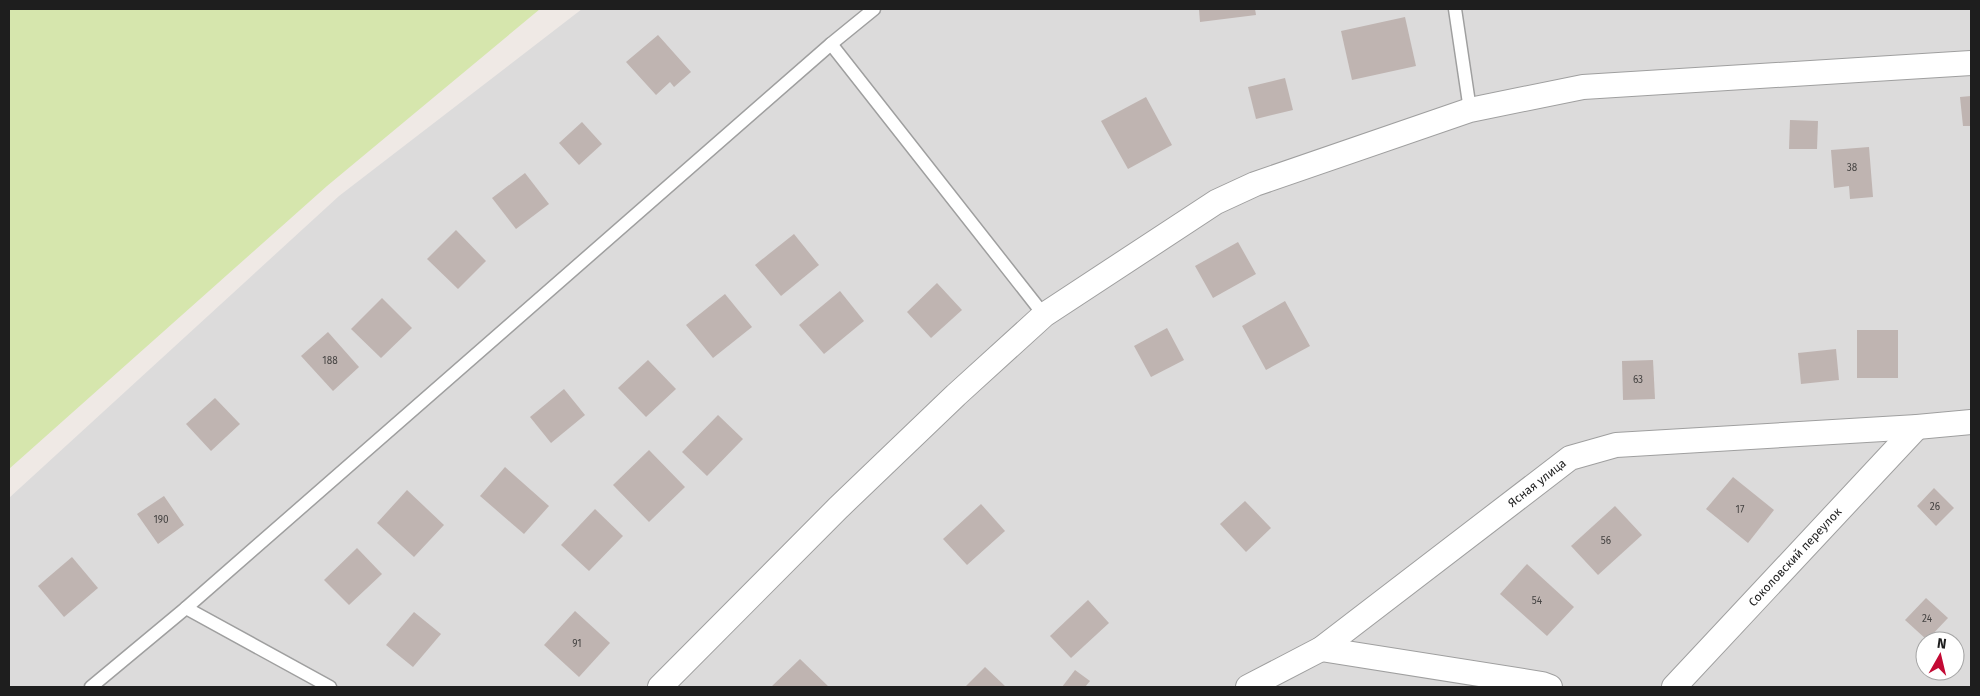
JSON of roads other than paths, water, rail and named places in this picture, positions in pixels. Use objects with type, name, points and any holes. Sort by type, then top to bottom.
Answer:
[{"type":"street","points":[[660,687],[838,508],[956,395],[1044,315],[1216,202],[1255,184],[1470,110],[1583,87],[1971,63]]},
{"type":"street","name":"Ясная улица","points":[[1248,687],[1321,649],[1570,458],[1616,445],[1917,428],[1971,422]]},
{"type":"street","name":"Соколовский переулок","points":[[1674,687],[1917,428]]},
{"type":"street","points":[[1321,649],[1542,684],[1550,687]]},
{"type":"lane","points":[[91,687],[186,608],[831,44],[874,9]]},
{"type":"lane","points":[[1454,9],[1470,110]]},
{"type":"lane","points":[[831,44],[1044,315]]},
{"type":"lane","points":[[186,608],[330,687]]}]
